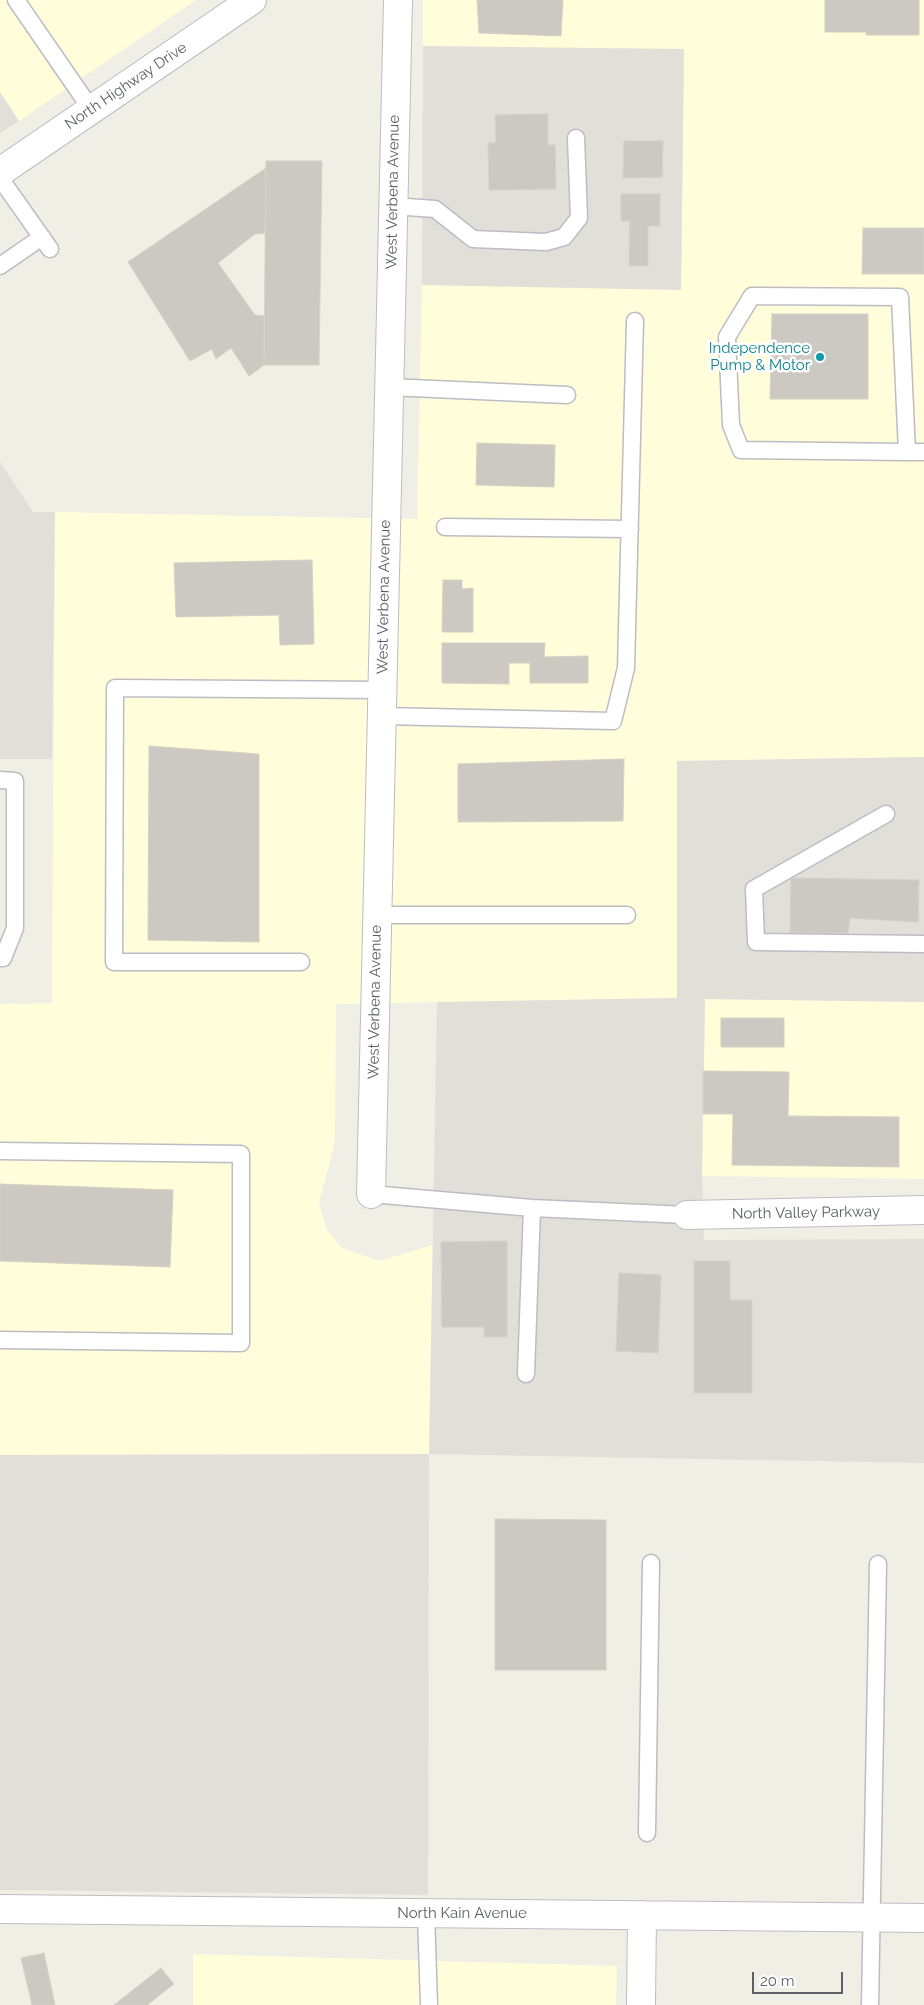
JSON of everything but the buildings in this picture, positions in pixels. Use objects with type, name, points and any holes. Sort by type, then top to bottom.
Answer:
[{"type":"street","name":"North Highway Drive","points":[[0,172],[252,0]]},
{"type":"street","name":"West Verbena Avenue","points":[[371,1194],[398,0]]},
{"type":"street","name":"North Valley Parkway","points":[[687,1215],[924,1210]]},
{"type":"street","name":"North Kain Avenue","points":[[0,1909],[924,1918]]},
{"type":"street","points":[[641,2005],[642,1915]]},
{"type":"lane","points":[[16,0],[90,109]]},
{"type":"lane","points":[[393,206],[435,209],[473,239],[546,242],[564,237],[579,218],[576,138]]},
{"type":"lane","points":[[0,178],[46,243],[0,266]]},
{"type":"lane","points":[[907,452],[900,297],[752,296],[727,337],[731,425],[741,450],[907,452],[924,452]]},
{"type":"lane","points":[[301,962],[114,962],[115,688],[382,703],[613,721],[626,668],[635,321]]},
{"type":"lane","points":[[389,387],[567,395]]},
{"type":"lane","points":[[445,527],[630,529]]},
{"type":"lane","points":[[0,780],[16,781],[15,928],[3,958],[0,958]]},
{"type":"lane","points":[[886,814],[754,889],[756,942],[924,944]]},
{"type":"lane","points":[[377,915],[627,914]]},
{"type":"lane","points":[[0,1151],[241,1154],[241,1343],[0,1340]]},
{"type":"lane","points":[[371,1194],[532,1208],[687,1215]]},
{"type":"lane","points":[[526,1374],[532,1208]]},
{"type":"lane","points":[[646,1834],[651,1563]]},
{"type":"lane","points":[[870,2005],[878,1564]]},
{"type":"lane","points":[[426,1913],[428,2005]]},
{"type":"shaded area","points":[[0,0],[196,0],[19,121],[0,92]]},
{"type":"shaded area","points":[[423,0],[924,0],[924,757],[678,761],[677,998],[336,1004],[335,1141],[319,1203],[327,1230],[342,1248],[379,1261],[433,1245],[429,1454],[0,1455],[0,1004],[52,1003],[55,512],[417,519],[422,285],[681,289],[684,50],[423,46]]},
{"type":"shaded area","points":[[423,46],[684,49],[681,290],[422,285]]},
{"type":"shaded area","points":[[0,92],[19,121],[0,133]]},
{"type":"shaded area","points":[[0,462],[33,512],[55,512],[52,759],[0,759]]},
{"type":"shaded area","points":[[924,757],[924,1002],[705,999],[702,1176],[704,1240],[924,1239],[924,1463],[429,1454],[437,1002],[677,998],[677,761]]},
{"type":"shaded area","points":[[705,999],[924,1002],[924,1179],[702,1176]]},
{"type":"shaded area","points":[[429,1454],[428,1895],[0,1890],[0,1455]]},
{"type":"shaded area","points":[[193,1954],[617,1966],[616,2005],[193,2005]]},
{"type":"place","name":"Independence Pump & Motor","points":[[820,357]]}]
